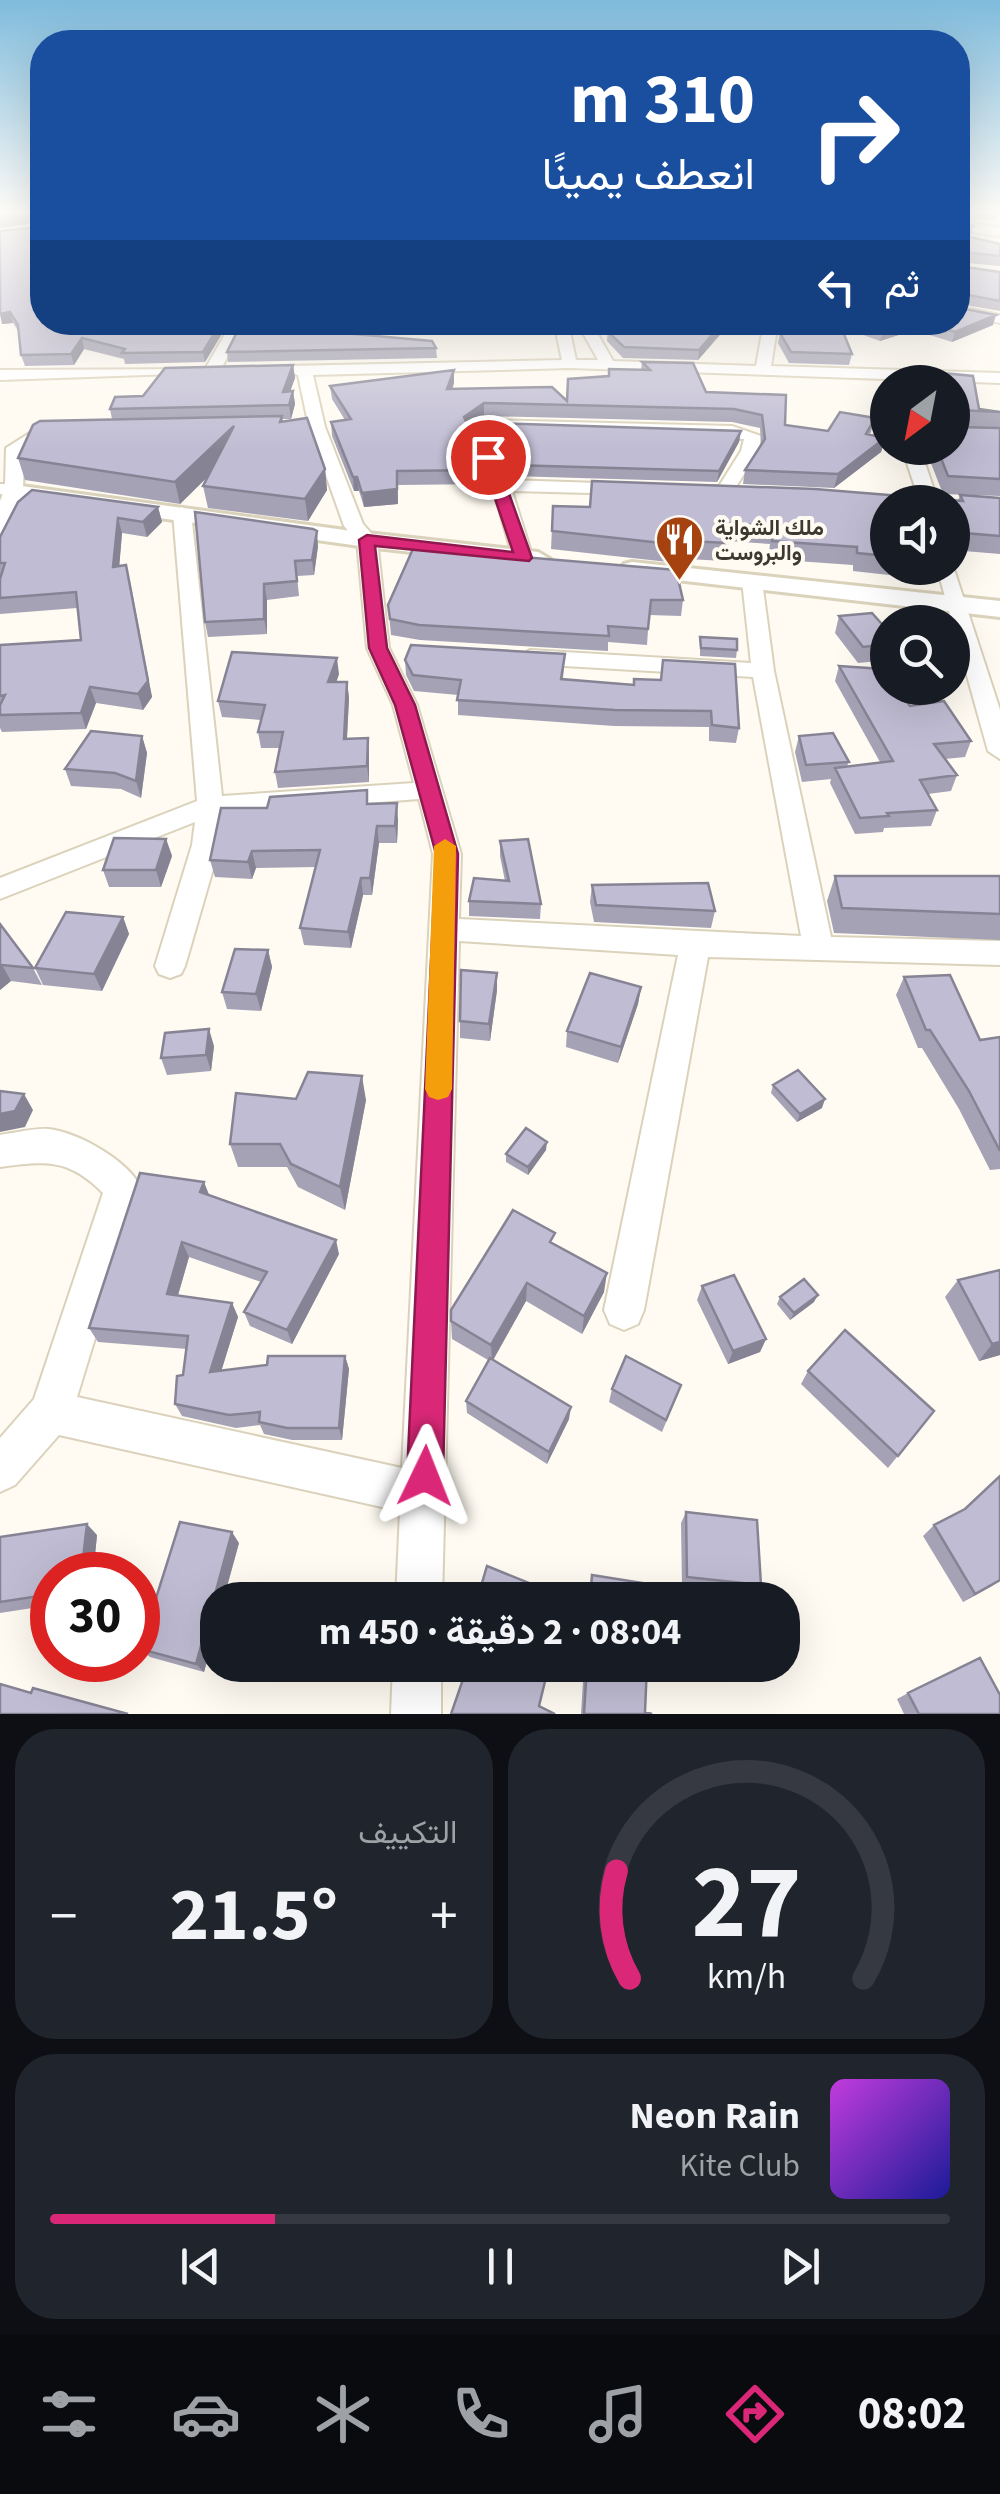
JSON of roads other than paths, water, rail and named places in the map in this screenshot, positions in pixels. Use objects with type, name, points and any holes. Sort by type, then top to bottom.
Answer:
[{"type":"street","points":[[970,313],[1000,319]]},
{"type":"street","points":[[212,371],[232,335]]},
{"type":"street","points":[[564,335],[570,364]]},
{"type":"street","points":[[591,335],[608,365]]},
{"type":"street","points":[[763,370],[768,335]]},
{"type":"street","points":[[268,371],[570,364],[870,377]]},
{"type":"street","points":[[0,375],[230,371]]},
{"type":"street","points":[[305,371],[317,427],[361,533],[387,648],[447,854],[419,1582]]},
{"type":"street","points":[[970,378],[1000,378]]},
{"type":"street","points":[[501,485],[733,492],[753,436],[732,431],[484,425],[476,429],[501,485],[522,552]]},
{"type":"street","points":[[297,428],[317,427]]},
{"type":"street","points":[[0,537],[15,448],[42,433],[81,432]]},
{"type":"street","points":[[7,488],[361,533]]},
{"type":"street","points":[[7,488],[182,513],[561,556]]},
{"type":"street","points":[[170,966],[206,845],[210,806],[182,513]]},
{"type":"street","points":[[1000,597],[955,598],[752,582],[609,561],[955,598],[1000,610]]},
{"type":"street","points":[[752,582],[764,671],[818,946]]},
{"type":"street","points":[[951,585],[1000,751]]},
{"type":"street","points":[[513,656],[764,671]]},
{"type":"street","points":[[0,888],[210,806],[430,790]]},
{"type":"street","points":[[444,929],[695,945],[1000,952]]},
{"type":"street","points":[[624,1310],[695,945]]},
{"type":"street","points":[[0,1151],[49,1145],[100,1166],[122,1188],[50,1412],[0,1470]]},
{"type":"street","points":[[50,1412],[421,1494]]},
{"type":"street","points":[[416,1714],[417,1682]]},
{"type":"place","name":"ملك الشواية والبروست","points":[[680,582]]}]
